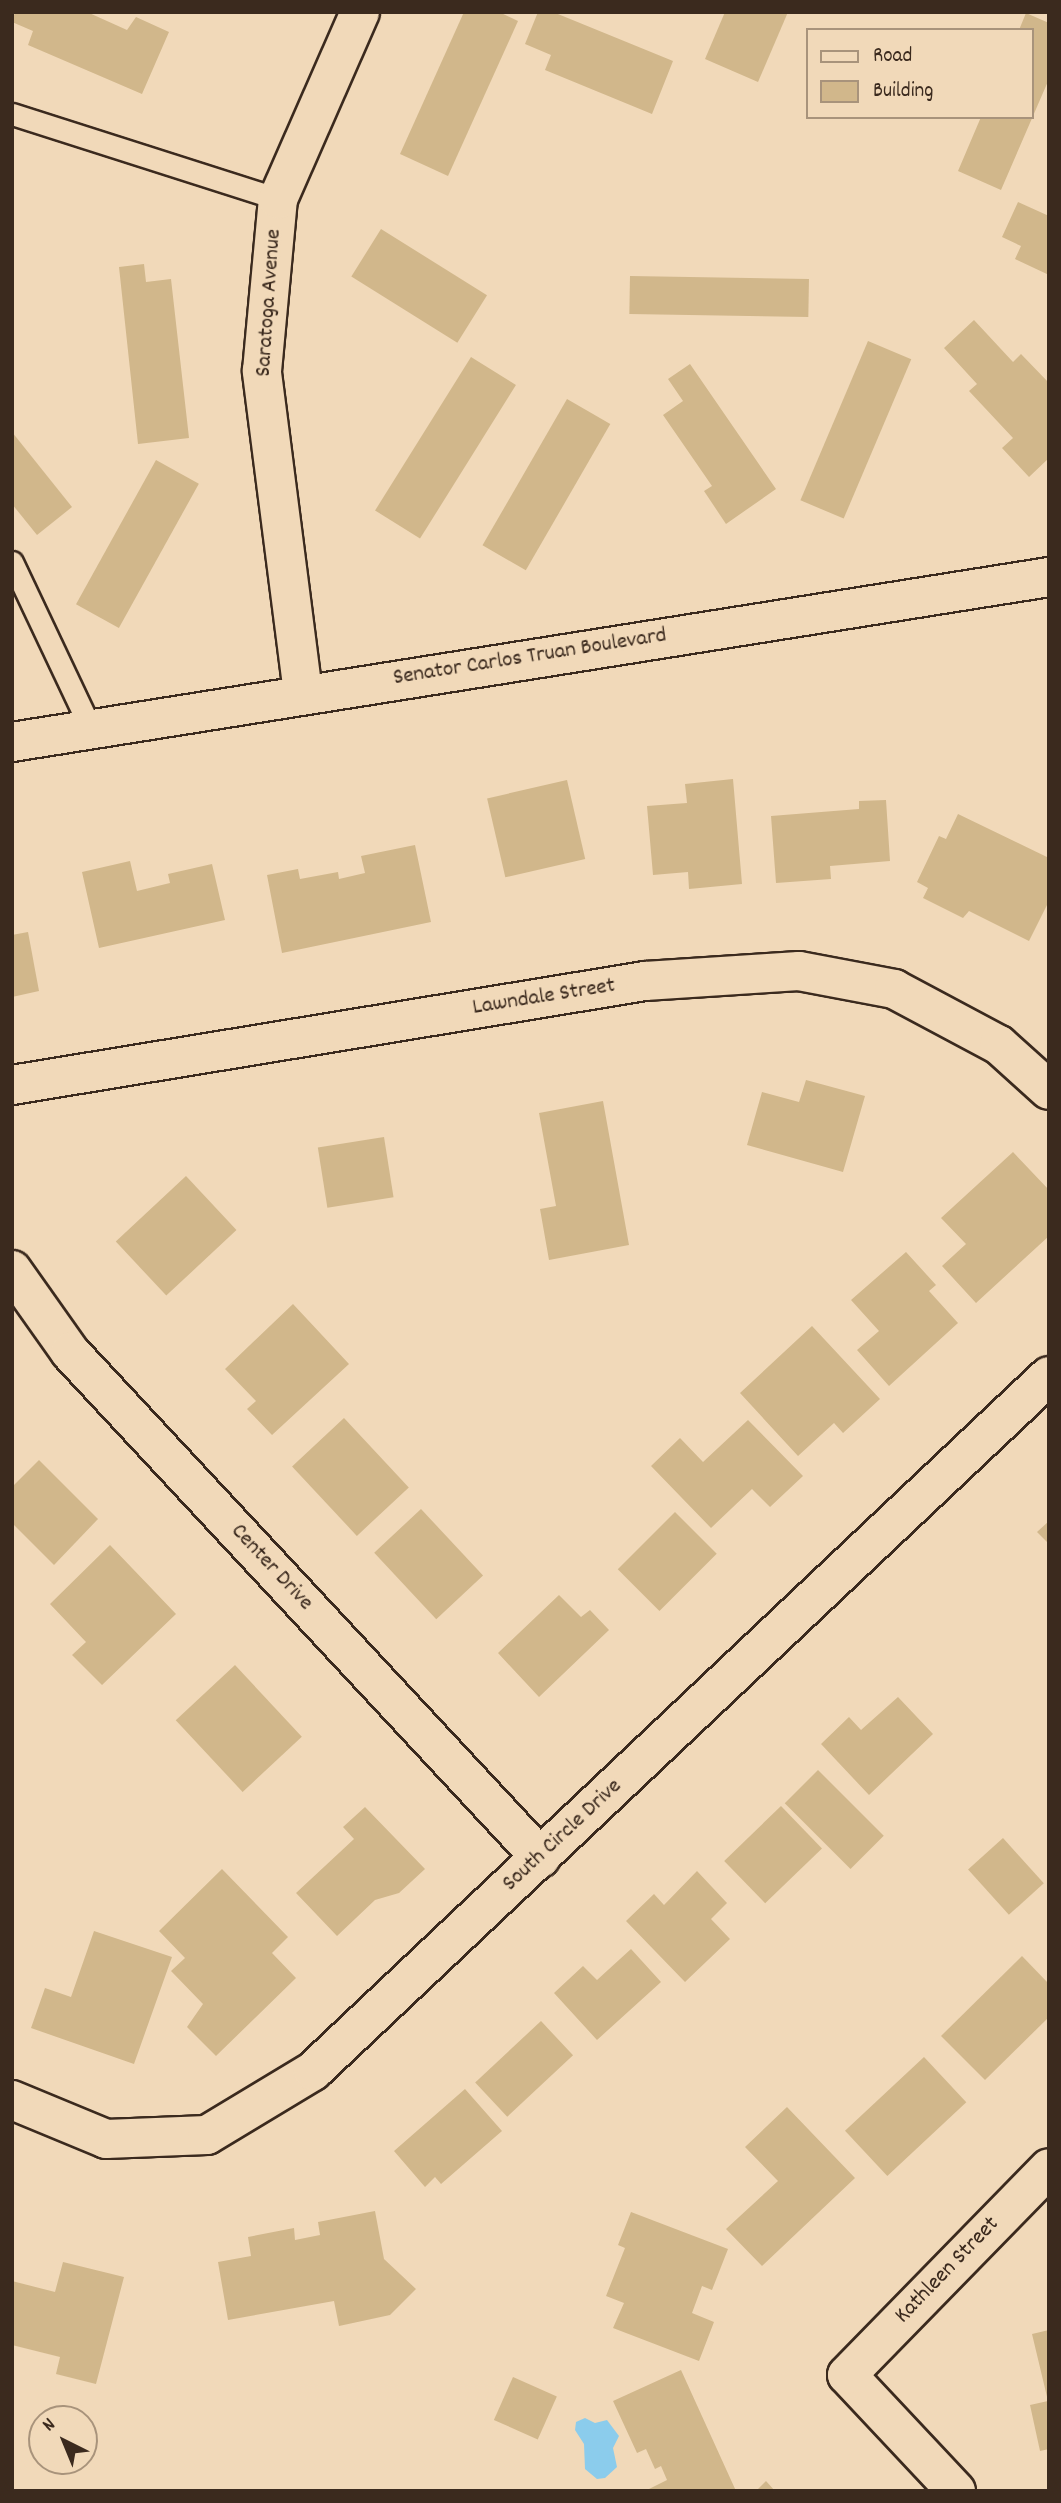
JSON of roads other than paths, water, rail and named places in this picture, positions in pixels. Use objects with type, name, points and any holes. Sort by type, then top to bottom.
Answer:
[{"type":"street","name":"Saratoga Avenue","points":[[303,693],[262,371],[278,199],[360,12]]},
{"type":"street","name":"Senator Carlos Truan Boulevard","points":[[12,742],[303,693],[1049,577]]},
{"type":"street","name":"Lawndale Street","points":[[12,1085],[645,981],[799,971],[894,989],[999,1045],[1049,1090]]},
{"type":"street","name":"Center Drive","points":[[12,1270],[70,1352],[541,1858]]},
{"type":"street","name":"South Circle Drive","points":[[12,2099],[106,2139],[207,2135],[313,2071],[1049,1376]]},
{"type":"street","name":"Kathleen Street","points":[[956,2491],[847,2375],[1049,2168]]},
{"type":"lane","points":[[12,114],[278,199]]},
{"type":"lane","points":[[12,562],[91,729]]},
{"type":"water","points":[[585,2418],[595,2423],[607,2420],[619,2436],[613,2448],[617,2467],[605,2478],[597,2479],[585,2469],[584,2444],[575,2430],[576,2422]]}]
